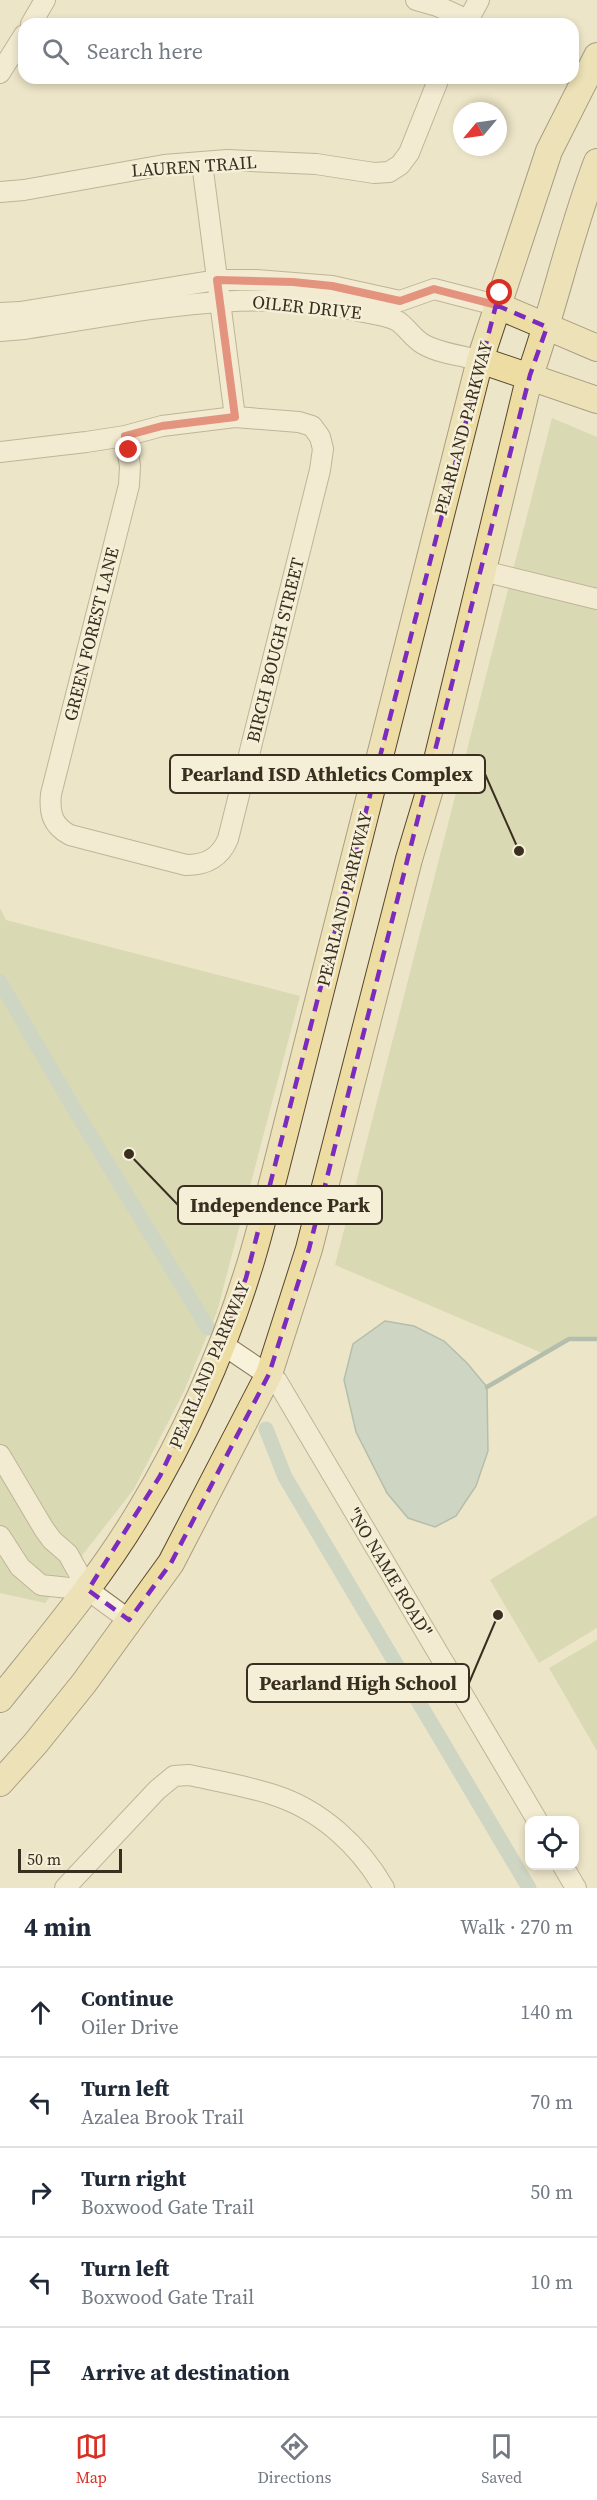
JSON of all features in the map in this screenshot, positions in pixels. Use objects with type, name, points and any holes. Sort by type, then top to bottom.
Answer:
[{"type":"main road","name":"PEARLAND PARKWAY","points":[[0,1699],[88,1590],[141,1511],[160,1476],[222,1344],[246,1278],[274,1176],[480,360],[496,305],[549,151],[597,56]]},
{"type":"main road","points":[[0,1782],[36,1744],[84,1683],[171,1563],[269,1374],[309,1249],[429,789],[530,375],[547,327],[582,201],[597,162]]},
{"type":"main road","name":"OILER DRIVE","points":[[496,305],[597,348]]},
{"type":"main road","name":"OILER DRIVE","points":[[480,360],[530,375],[597,400]]},
{"type":"street","points":[[34,18],[45,0]]},
{"type":"street","points":[[416,0],[437,6],[460,18]]},
{"type":"street","points":[[469,18],[479,0]]},
{"type":"street","points":[[0,73],[18,44]]},
{"type":"street","name":"LAUREN TRAIL","points":[[0,192],[24,190],[164,165],[254,160],[389,172],[400,165],[409,153],[437,84]]},
{"type":"street","points":[[0,452],[125,436],[162,426],[235,417],[202,163]]},
{"type":"street","name":"OILER DRIVE","points":[[0,313],[20,312],[217,280],[265,280],[322,285],[400,301],[434,289],[496,305]]},
{"type":"street","name":"OILER DRIVE","points":[[0,330],[34,328],[138,310],[220,300],[292,302],[362,311],[399,321],[410,335],[424,345],[480,360]]},
{"type":"street","name":"BIRCH BOUGH STREET","points":[[213,859],[223,850],[228,838],[320,470],[323,449],[320,437],[312,426],[298,422],[235,417]]},
{"type":"street","name":"GREEN FOREST LANE","points":[[125,436],[130,466],[129,485],[49,807],[52,819],[59,829],[70,836],[186,865],[200,865],[213,859]]},
{"type":"street","points":[[483,572],[597,599]]},
{"type":"street","name":"\"NO NAME ROAD\"","points":[[222,1344],[277,1381],[534,1816]]},
{"type":"street","points":[[0,1455],[52,1540],[68,1554],[88,1590],[129,1620]]},
{"type":"street","points":[[0,1536],[20,1567],[42,1585],[88,1590]]},
{"type":"street","points":[[65,1888],[157,1790],[174,1776],[189,1775],[276,1796],[309,1812],[337,1829],[361,1853],[384,1888]]},
{"type":"street","points":[[565,1870],[576,1888]]},
{"type":"highlighted area","points":[[496,305],[547,327],[530,375],[309,1249],[269,1374],[171,1563],[129,1620],[88,1590],[160,1476],[222,1344],[246,1278]]},
{"type":"green space","points":[[552,418],[597,437],[597,1339],[569,1339],[542,1353],[335,1265]]},
{"type":"green space","points":[[0,908],[6,920],[300,996],[217,1312],[184,1391],[134,1489],[45,1603],[0,1593]]},
{"type":"green space","points":[[597,1515],[597,1628],[539,1663],[490,1580]]},
{"type":"green space","points":[[597,1640],[597,1751],[549,1668]]},
{"type":"water","points":[[385,1321],[414,1326],[444,1341],[487,1387],[488,1451],[476,1486],[456,1516],[435,1527],[408,1518],[387,1493],[356,1432],[344,1380],[353,1344]]},
{"type":"waterway","points":[[0,982],[76,1112],[208,1328]]},
{"type":"waterway","points":[[487,1387],[569,1339],[597,1339]]},
{"type":"waterway","points":[[266,1429],[285,1477],[529,1888]]},
{"type":"place","name":"Pearland ISD Athletics Complex","points":[[519,851]]},
{"type":"place","name":"Independence Park","points":[[129,1154]]},
{"type":"place","name":"Pearland High School","points":[[498,1615]]},
{"type":"route","points":[[129,450],[125,436],[140,430],[235,417],[217,280],[256,280],[332,286],[400,301],[434,289],[496,305],[500,293]]}]
